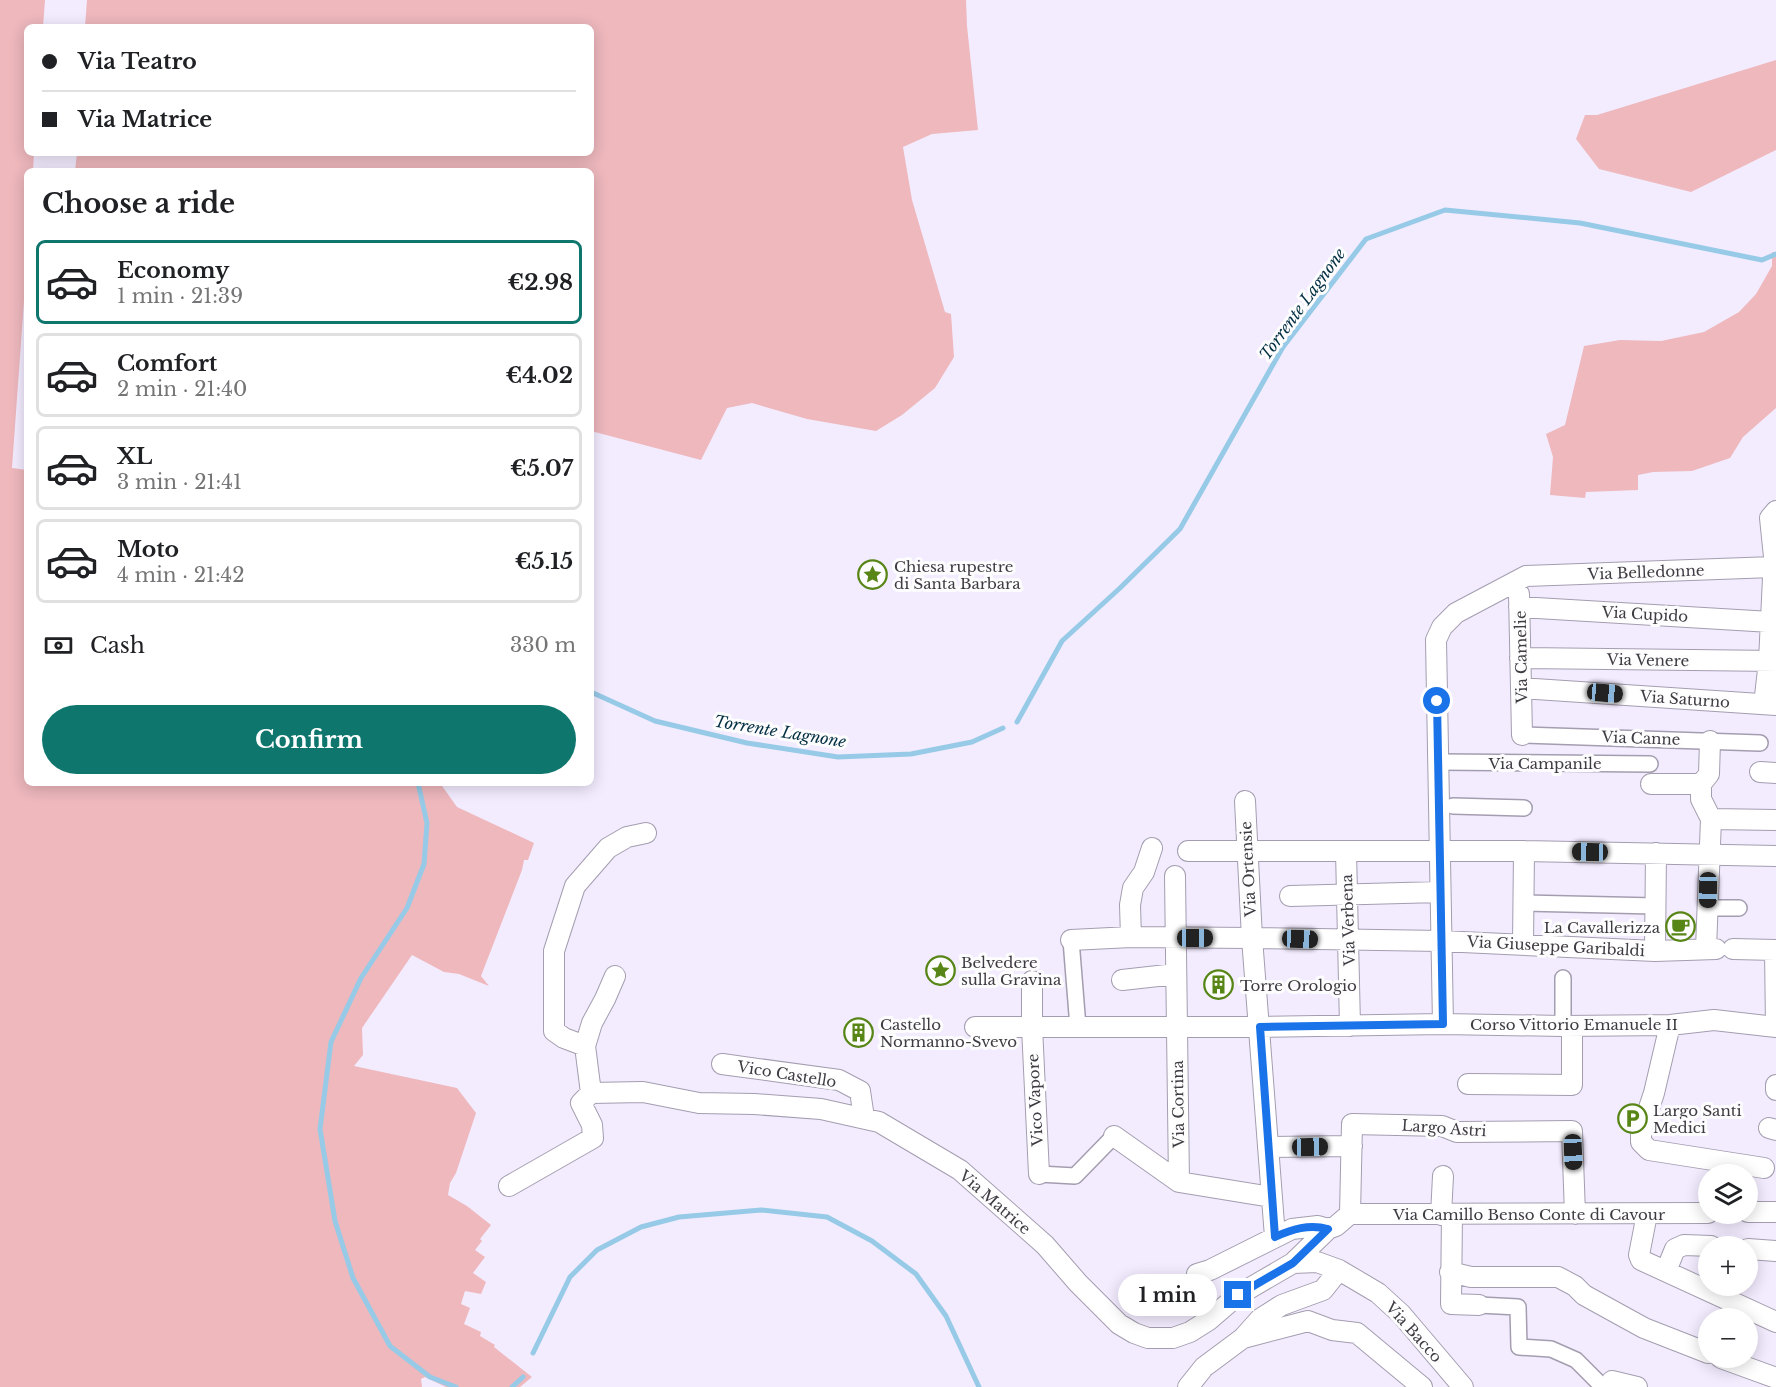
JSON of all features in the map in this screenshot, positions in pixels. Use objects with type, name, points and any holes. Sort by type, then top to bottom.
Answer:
[{"type":"street","points":[[1776,511],[1770,518],[1774,560],[1772,661],[1765,696],[1776,699]]},
{"type":"street","name":"Via Belledonne","points":[[1519,579],[1526,576],[1774,560]]},
{"type":"street","points":[[1443,1024],[1436,640],[1442,627],[1456,613],[1519,579]]},
{"type":"street","name":"Via Camelie","points":[[1519,579],[1522,735]]},
{"type":"street","name":"Via Cupido","points":[[1520,607],[1771,622]]},
{"type":"street","name":"Via Venere","points":[[1520,658],[1772,661]]},
{"type":"street","name":"Via Saturno","points":[[1521,688],[1776,705]]},
{"type":"street","name":"Via Canne","points":[[1522,735],[1760,743]]},
{"type":"street","points":[[1710,741],[1709,774],[1701,784],[1701,799],[1711,819],[1707,908],[1718,949]]},
{"type":"street","name":"Via Campanile","points":[[1439,762],[1650,764]]},
{"type":"street","points":[[1651,784],[1701,784]]},
{"type":"street","name":"Via Ortensie","points":[[1245,801],[1252,938],[1275,1237]]},
{"type":"street","points":[[1453,806],[1524,808]]},
{"type":"street","points":[[1711,819],[1776,820]]},
{"type":"street","points":[[585,1046],[564,1038],[554,1031],[554,951],[575,886],[608,848],[627,837],[646,833]]},
{"type":"street","points":[[1131,937],[1130,905],[1133,888],[1144,872],[1152,848]]},
{"type":"street","points":[[1188,851],[1524,851],[1776,856]]},
{"type":"street","name":"Via Verbena","points":[[1346,851],[1350,1026]]},
{"type":"street","points":[[1523,944],[1524,851]]},
{"type":"street","points":[[1655,951],[1656,853]]},
{"type":"street","name":"Via Cortina","points":[[1175,876],[1179,1182]]},
{"type":"street","points":[[1290,896],[1440,892]]},
{"type":"street","points":[[1524,903],[1655,906]]},
{"type":"street","points":[[1707,908],[1739,908]]},
{"type":"street","name":"Via Giuseppe Garibaldi","points":[[1071,940],[1131,937],[1252,938],[1441,941],[1655,951],[1775,950]]},
{"type":"street","points":[[1071,940],[1078,1027]]},
{"type":"street","points":[[1775,950],[1776,1027]]},
{"type":"street","points":[[1122,980],[1176,974]]},
{"type":"street","points":[[509,1186],[593,1138],[592,1125],[581,1103],[591,1093],[585,1046],[592,1023],[615,976]]},
{"type":"street","points":[[1468,1084],[1572,1085],[1563,978]]},
{"type":"street","name":"Vico Vapore","points":[[1032,981],[1039,1174]]},
{"type":"street","name":"Corso Vittorio Emanuele II","points":[[975,1027],[1260,1027],[1443,1024],[1568,1026],[1670,1025],[1714,1020],[1776,1027]]},
{"type":"street","points":[[1670,1025],[1654,1093],[1641,1132],[1641,1142],[1649,1150],[1764,1168]]},
{"type":"street","name":"Vico Castello","points":[[722,1064],[838,1080],[860,1091],[864,1118]]},
{"type":"street","points":[[1776,1085],[1776,1090]]},
{"type":"street","name":"Via Matrice","points":[[591,1093],[643,1092],[699,1103],[821,1109],[879,1122],[960,1170],[1045,1245],[1078,1283],[1119,1324],[1148,1338],[1173,1338],[1190,1332],[1209,1320],[1238,1295],[1293,1263],[1338,1223]]},
{"type":"street","name":"Largo Astri","points":[[1352,1146],[1352,1124],[1442,1126],[1457,1132],[1572,1131],[1575,1214]]},
{"type":"street","points":[[1039,1174],[1075,1176],[1114,1136],[1179,1182],[1271,1197]]},
{"type":"street","points":[[1268,1148],[1352,1146],[1338,1223]]},
{"type":"street","points":[[1443,1176],[1451,1304],[1518,1307],[1519,1347],[1551,1349],[1576,1360],[1607,1384],[1637,1387]]},
{"type":"street","points":[[1758,1212],[1776,1212]]},
{"type":"street","name":"Via Camillo Benso Conte di Cavour","points":[[1197,1274],[1210,1270],[1292,1229],[1338,1223],[1446,1214],[1698,1213]]},
{"type":"street","points":[[1647,1214],[1639,1255],[1641,1260],[1776,1322]]},
{"type":"street","points":[[1666,1271],[1675,1249],[1684,1245],[1698,1246]]},
{"type":"street","points":[[1758,1250],[1776,1251]]},
{"type":"street","name":"Via Bacco","points":[[1293,1263],[1317,1262],[1339,1270],[1378,1293],[1401,1314],[1463,1387]]},
{"type":"street","points":[[1188,1387],[1204,1367],[1243,1338],[1260,1319],[1282,1305],[1323,1290],[1339,1270]]},
{"type":"street","points":[[1450,1272],[1471,1277],[1558,1276],[1575,1286],[1584,1295],[1644,1328],[1698,1349]]},
{"type":"street","points":[[1243,1338],[1308,1321],[1332,1330],[1357,1333],[1418,1385]]},
{"type":"street","points":[[1748,1368],[1776,1378]]},
{"type":"shaded area","points":[[0,0],[45,0],[43,24],[24,24],[24,156],[34,156],[33,168],[24,168],[24,301],[12,468],[24,470],[24,786],[442,786],[457,807],[534,843],[528,860],[524,860],[481,976],[489,986],[459,974],[444,972],[412,955],[362,1028],[363,1055],[354,1066],[457,1088],[476,1113],[456,1173],[450,1183],[448,1195],[467,1206],[491,1225],[475,1250],[485,1257],[473,1273],[486,1282],[481,1294],[465,1291],[461,1304],[470,1308],[464,1324],[481,1332],[480,1336],[495,1345],[494,1347],[532,1377],[520,1387],[446,1387],[425,1377],[421,1379],[422,1387],[0,1387]]},
{"type":"shaded area","points":[[87,0],[966,0],[978,130],[932,134],[903,147],[912,200],[945,312],[951,314],[954,357],[935,388],[902,415],[876,431],[807,419],[752,403],[727,408],[701,460],[594,432],[594,168],[75,168],[77,156],[594,156],[594,24],[85,24]]},
{"type":"shaded area","points":[[1776,60],[1776,150],[1691,192],[1599,169],[1576,139],[1585,115],[1597,115]]},
{"type":"shaded area","points":[[1772,252],[1776,252],[1776,408],[1743,437],[1730,458],[1692,471],[1653,472],[1638,475],[1638,490],[1586,492],[1585,498],[1550,495],[1553,457],[1546,434],[1565,425],[1584,346],[1620,340],[1661,341],[1704,332],[1739,312],[1756,294],[1772,266]]},
{"type":"waterway","name":"Torrente Lagnone","points":[[1017,722],[1062,641],[1180,529],[1283,347],[1366,239],[1445,210],[1580,223],[1762,260],[1776,254]]},
{"type":"waterway","name":"Torrente Lagnone","points":[[594,693],[655,721],[747,743],[838,757],[911,754],[972,742],[1003,728]]},
{"type":"waterway","name":"Torrente Lagnone","points":[[419,786],[427,823],[424,864],[407,908],[361,978],[331,1042],[320,1129],[335,1221],[353,1278],[390,1346],[430,1377],[456,1387]]},
{"type":"waterway","name":"Torrente Lagnone","points":[[533,1353],[570,1277],[597,1250],[641,1227],[679,1217],[761,1210],[827,1217],[872,1241],[916,1274],[946,1316],[979,1387]]},
{"type":"waterway","name":"Torrente Lagnone","points":[[512,1387],[523,1377]]},
{"type":"place","name":"Chiesa rupestre di Santa Barbara","points":[[873,575]]},
{"type":"place","name":"La Cavallerizza","points":[[1681,927]]},
{"type":"place","name":"Belvedere sulla Gravina","points":[[940,971]]},
{"type":"place","name":"Torre Orologio","points":[[1219,985]]},
{"type":"place","name":"Castello Normanno-Svevo","points":[[859,1033]]},
{"type":"place","name":"Largo Santi Medici","points":[[1632,1119]]},
{"type":"route","points":[[1238,1295],[1293,1263],[1328,1229],[1318,1226],[1292,1229],[1275,1237],[1260,1027],[1443,1024],[1437,701]]}]
